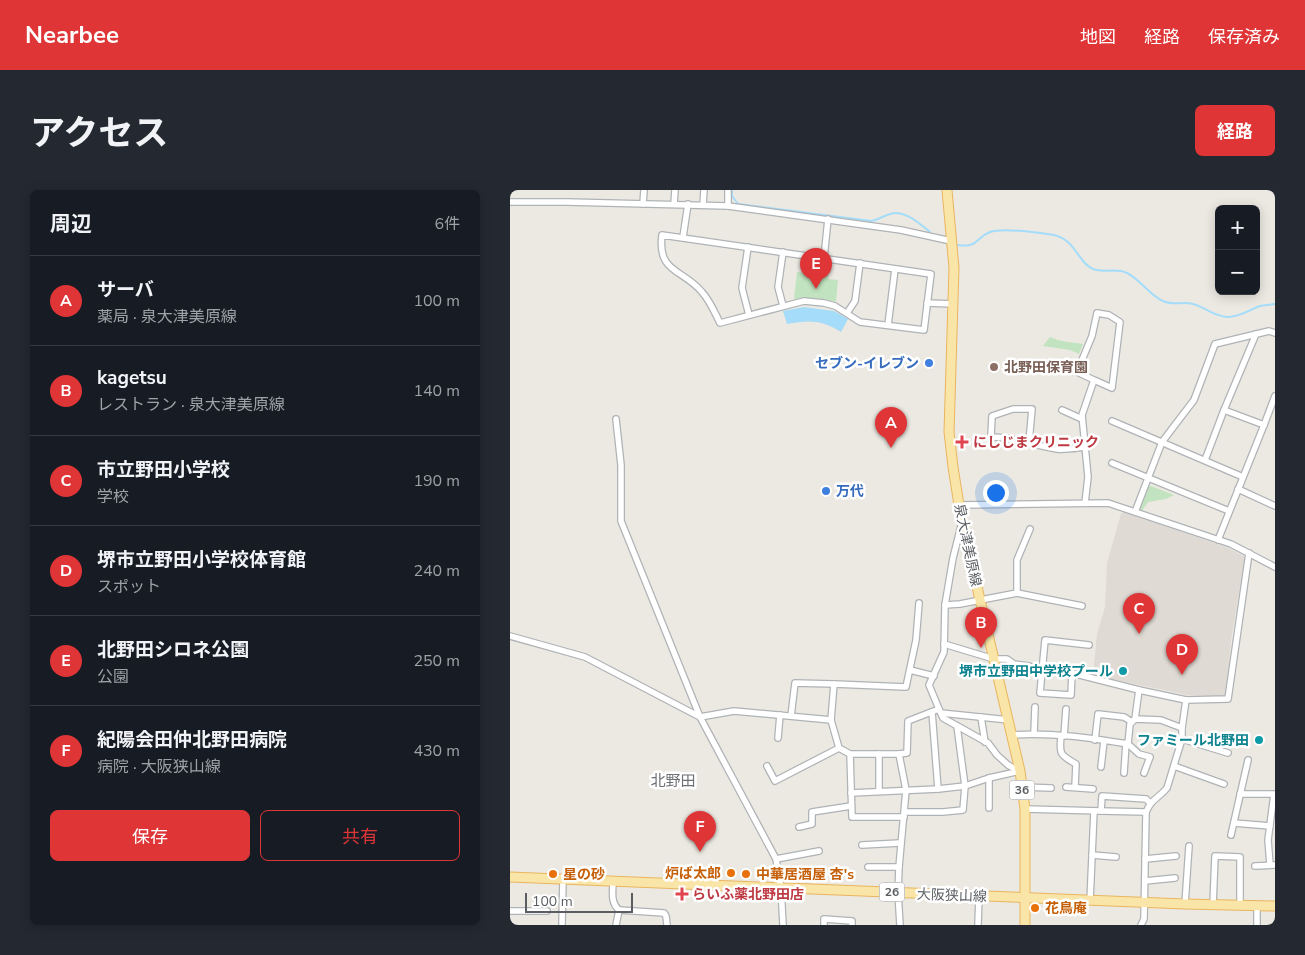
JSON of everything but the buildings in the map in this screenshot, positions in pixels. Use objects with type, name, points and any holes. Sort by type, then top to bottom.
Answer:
[{"type":"main road","name":"泉大津美原線","points":[[947,190],[954,268],[949,432],[962,520],[1020,771],[1025,809],[1025,925]]},
{"type":"main road","name":"大阪狭山線","points":[[510,877],[1144,903],[1275,906]]},
{"type":"street","points":[[643,204],[644,190]]},
{"type":"street","points":[[674,204],[675,190]]},
{"type":"street","points":[[703,205],[704,190]]},
{"type":"street","points":[[728,190],[728,206]]},
{"type":"street","points":[[510,202],[728,206],[901,230],[951,240]]},
{"type":"street","points":[[683,237],[688,204]]},
{"type":"street","points":[[824,258],[828,219]]},
{"type":"street","points":[[662,235],[683,237],[931,274],[924,330],[860,322],[835,306],[824,303],[804,302],[720,323],[703,292],[665,262],[660,248],[662,235]]},
{"type":"street","points":[[748,246],[742,288],[749,315]]},
{"type":"street","points":[[783,252],[778,286],[783,306]]},
{"type":"street","points":[[847,313],[855,302],[860,263]]},
{"type":"street","points":[[888,325],[895,268]]},
{"type":"street","points":[[927,303],[954,304]]},
{"type":"street","points":[[1097,312],[1109,315],[1120,322],[1112,388],[1094,380],[1077,372],[1092,336],[1097,312]]},
{"type":"street","points":[[1135,512],[1162,442],[1194,400],[1215,344],[1268,331],[1275,333]]},
{"type":"street","points":[[1205,460],[1256,334]]},
{"type":"street","points":[[1086,504],[1088,477],[1082,415],[1094,380]]},
{"type":"street","points":[[1218,540],[1275,396]]},
{"type":"street","points":[[1029,442],[1032,409],[1013,408],[992,416],[991,437],[1008,437],[1058,449],[1085,447]]},
{"type":"street","points":[[1062,410],[1082,419]]},
{"type":"street","points":[[1224,410],[1264,425]]},
{"type":"street","points":[[616,419],[620,465],[621,521],[700,717],[776,859],[781,888],[783,925]]},
{"type":"street","points":[[1112,421],[1243,477]]},
{"type":"street","points":[[1112,463],[1229,511]]},
{"type":"street","points":[[1238,489],[1275,506]]},
{"type":"street","points":[[959,505],[1108,503],[1231,544],[1275,567]]},
{"type":"street","points":[[962,520],[945,605],[944,652],[929,685],[943,718],[985,742],[1008,765],[1020,771]]},
{"type":"street","points":[[1017,593],[1017,560],[1030,530]]},
{"type":"street","points":[[944,644],[994,658],[1007,659],[1014,664],[1029,666],[1041,671],[1072,673],[1186,700],[1228,698],[1249,553]]},
{"type":"street","points":[[945,605],[1017,593],[1082,606]]},
{"type":"street","points":[[791,716],[795,683],[906,687],[916,640],[919,603]]},
{"type":"street","points":[[510,636],[585,658],[700,717],[734,711],[831,720]]},
{"type":"street","points":[[1072,673],[1071,695],[1040,693],[1045,640],[1089,645]]},
{"type":"street","points":[[910,670],[934,676]]},
{"type":"street","points":[[834,684],[831,720],[839,748],[850,754],[908,753],[908,721],[932,712],[940,711],[1009,720]]},
{"type":"street","points":[[1124,773],[1127,743],[1139,690]]},
{"type":"street","points":[[1141,925],[1144,919],[1146,812],[1150,803],[1167,788],[1182,739],[1186,700]]},
{"type":"street","points":[[1034,734],[1035,707]]},
{"type":"street","points":[[1066,708],[1060,751],[1062,756],[1076,764],[1075,787]]},
{"type":"street","points":[[932,712],[938,789]]},
{"type":"street","points":[[1095,740],[1098,714],[1133,720],[1161,720],[1182,728]]},
{"type":"street","points":[[778,738],[780,715]]},
{"type":"street","points":[[981,717],[985,742]]},
{"type":"street","points":[[850,754],[852,817],[963,810],[965,786],[957,726]]},
{"type":"street","points":[[1012,735],[1034,734],[1127,743],[1139,754],[1150,757],[1144,773]]},
{"type":"street","points":[[1182,739],[1228,753]]},
{"type":"street","points":[[1101,767],[1104,741]]},
{"type":"street","points":[[767,766],[775,782],[839,748]]},
{"type":"street","points":[[879,754],[879,791]]},
{"type":"street","points":[[899,754],[906,790],[900,843],[898,893],[900,925]]},
{"type":"street","points":[[1231,835],[1248,760]]},
{"type":"street","points":[[1174,766],[1224,784]]},
{"type":"street","points":[[851,793],[965,786],[1020,771]]},
{"type":"street","points":[[990,778],[990,808]]},
{"type":"street","points":[[1066,786],[1093,789]]},
{"type":"street","points":[[1022,787],[1051,788]]},
{"type":"street","points":[[1240,794],[1274,794],[1274,810],[1268,840],[1272,865],[1256,866]]},
{"type":"street","points":[[1090,900],[1092,855],[1102,796],[1146,799],[1150,803]]},
{"type":"street","points":[[799,827],[812,824],[812,812],[851,806]]},
{"type":"street","points":[[1025,809],[1146,812]]},
{"type":"street","points":[[1234,823],[1270,826]]},
{"type":"street","points":[[862,845],[900,843]]},
{"type":"street","points":[[1185,904],[1189,846]]},
{"type":"street","points":[[776,859],[819,851]]},
{"type":"street","points":[[1092,855],[1116,857]]},
{"type":"street","points":[[1145,858],[1176,856]]},
{"type":"street","points":[[1213,905],[1215,856],[1240,856],[1240,906]]},
{"type":"street","points":[[868,867],[899,867]]},
{"type":"street","points":[[1145,881],[1175,878]]},
{"type":"street","points":[[562,925],[563,879]]},
{"type":"street","points":[[613,881],[613,899],[616,908],[619,910],[664,913],[667,925]]},
{"type":"street","points":[[978,925],[979,896]]},
{"type":"street","points":[[1257,906],[1257,925]]},
{"type":"street","points":[[616,925],[619,910]]},
{"type":"street","points":[[510,911],[547,911]]},
{"type":"street","points":[[824,925],[824,919],[852,921],[852,925]]},
{"type":"shaded area","points":[[1124,512],[1228,548],[1245,557],[1231,640],[1226,697],[1187,695],[1093,675],[1097,634],[1105,607],[1107,563],[1121,514]]},
{"type":"green space","points":[[828,263],[830,263],[828,279],[838,280],[836,302],[815,298],[794,299],[797,272],[826,276]]},
{"type":"green space","points":[[1050,337],[1083,344],[1079,354],[1070,350],[1043,346]]},
{"type":"green space","points":[[1147,486],[1174,495],[1166,499],[1148,502],[1141,512],[1138,509]]},
{"type":"water","points":[[804,307],[834,311],[848,319],[841,332],[827,325],[815,322],[787,324],[783,311]]},
{"type":"waterway","points":[[732,190],[732,196],[738,204],[871,221],[895,213],[912,218],[930,232]]},
{"type":"waterway","points":[[957,245],[970,245],[985,234],[1004,230],[1054,235],[1072,246],[1084,262],[1093,269],[1127,273],[1137,279],[1153,295],[1167,302],[1193,304],[1223,317],[1232,317],[1260,306],[1275,304]]},
{"type":"place","name":"北野田シロネ公園","points":[[816,289]]},
{"type":"place","name":"セブン-イレブン","points":[[929,363]]},
{"type":"place","name":"北野田保育園","points":[[994,367]]},
{"type":"place","name":"にしじまクリニック","points":[[962,442]]},
{"type":"place","name":"サーバ","points":[[891,448]]},
{"type":"place","name":"万代","points":[[826,491]]},
{"type":"place","name":"市立野田小学校","points":[[1139,634]]},
{"type":"place","name":"kagetsu","points":[[981,648]]},
{"type":"place","name":"堺市立野田中学校プール","points":[[1123,671]]},
{"type":"place","name":"堺市立野田小学校体育館","points":[[1182,675]]},
{"type":"place","name":"ファミール北野田","points":[[1259,740]]},
{"type":"place","name":"紀陽会田仲北野田病院","points":[[700,852]]},
{"type":"place","name":"炉ば太郎","points":[[731,873]]},
{"type":"place","name":"星の砂","points":[[553,874]]},
{"type":"place","name":"中華居酒屋 杏's","points":[[746,874]]},
{"type":"place","name":"らいふ薬北野田店","points":[[682,894]]},
{"type":"place","name":"花鳥庵","points":[[1035,908]]},
{"type":"district","name":"北野田","points":[[673,781]]}]
